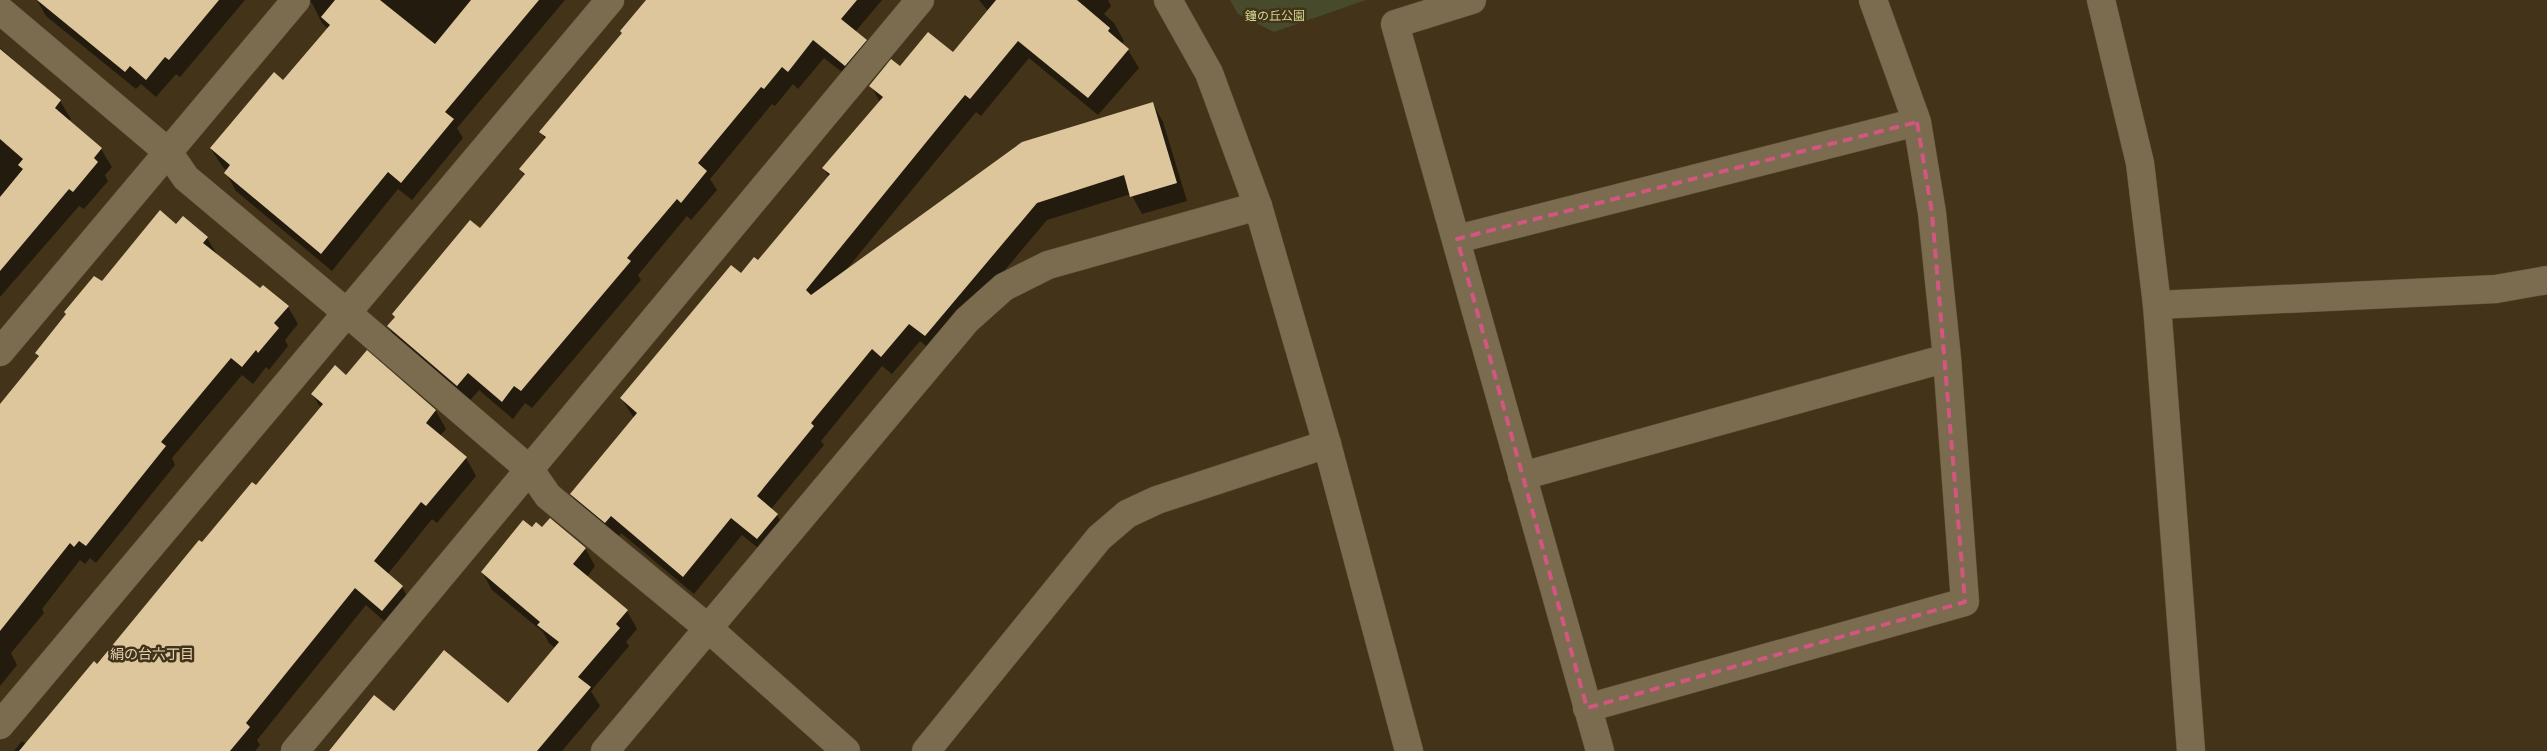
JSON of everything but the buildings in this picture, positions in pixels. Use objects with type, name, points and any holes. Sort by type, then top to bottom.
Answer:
[{"type":"street","points":[[0,352],[296,0]]},
{"type":"street","points":[[0,725],[610,0]]},
{"type":"street","points":[[295,751],[920,0]]},
{"type":"street","points":[[1168,0],[1209,73],[1258,206],[1327,444],[1409,751]]},
{"type":"street","points":[[1472,0],[1395,24],[1600,751]]},
{"type":"street","points":[[1588,708],[1966,602],[1947,358],[1932,213],[1917,122],[1873,0]]},
{"type":"street","points":[[2101,0],[2140,163],[2157,305],[2191,751]]},
{"type":"street","points":[[0,10],[168,152],[186,178],[530,470],[548,496],[709,629],[846,751]]},
{"type":"street","points":[[1457,239],[1917,122]]},
{"type":"street","points":[[605,751],[968,320],[1004,287],[1048,265],[1258,206]]},
{"type":"street","points":[[2157,305],[2496,289],[2547,280]]},
{"type":"street","points":[[1522,476],[1947,358]]},
{"type":"street","points":[[926,751],[1099,538],[1127,514],[1156,500],[1327,444]]},
{"type":"highlighted area","points":[[1917,122],[1932,213],[1965,602],[1587,708],[1457,239]]},
{"type":"green space","name":"鐘の丘公園","points":[[1230,0],[1366,0],[1274,32],[1238,14]]},
{"type":"district","name":"絹の台六丁目","points":[[152,654]]}]
